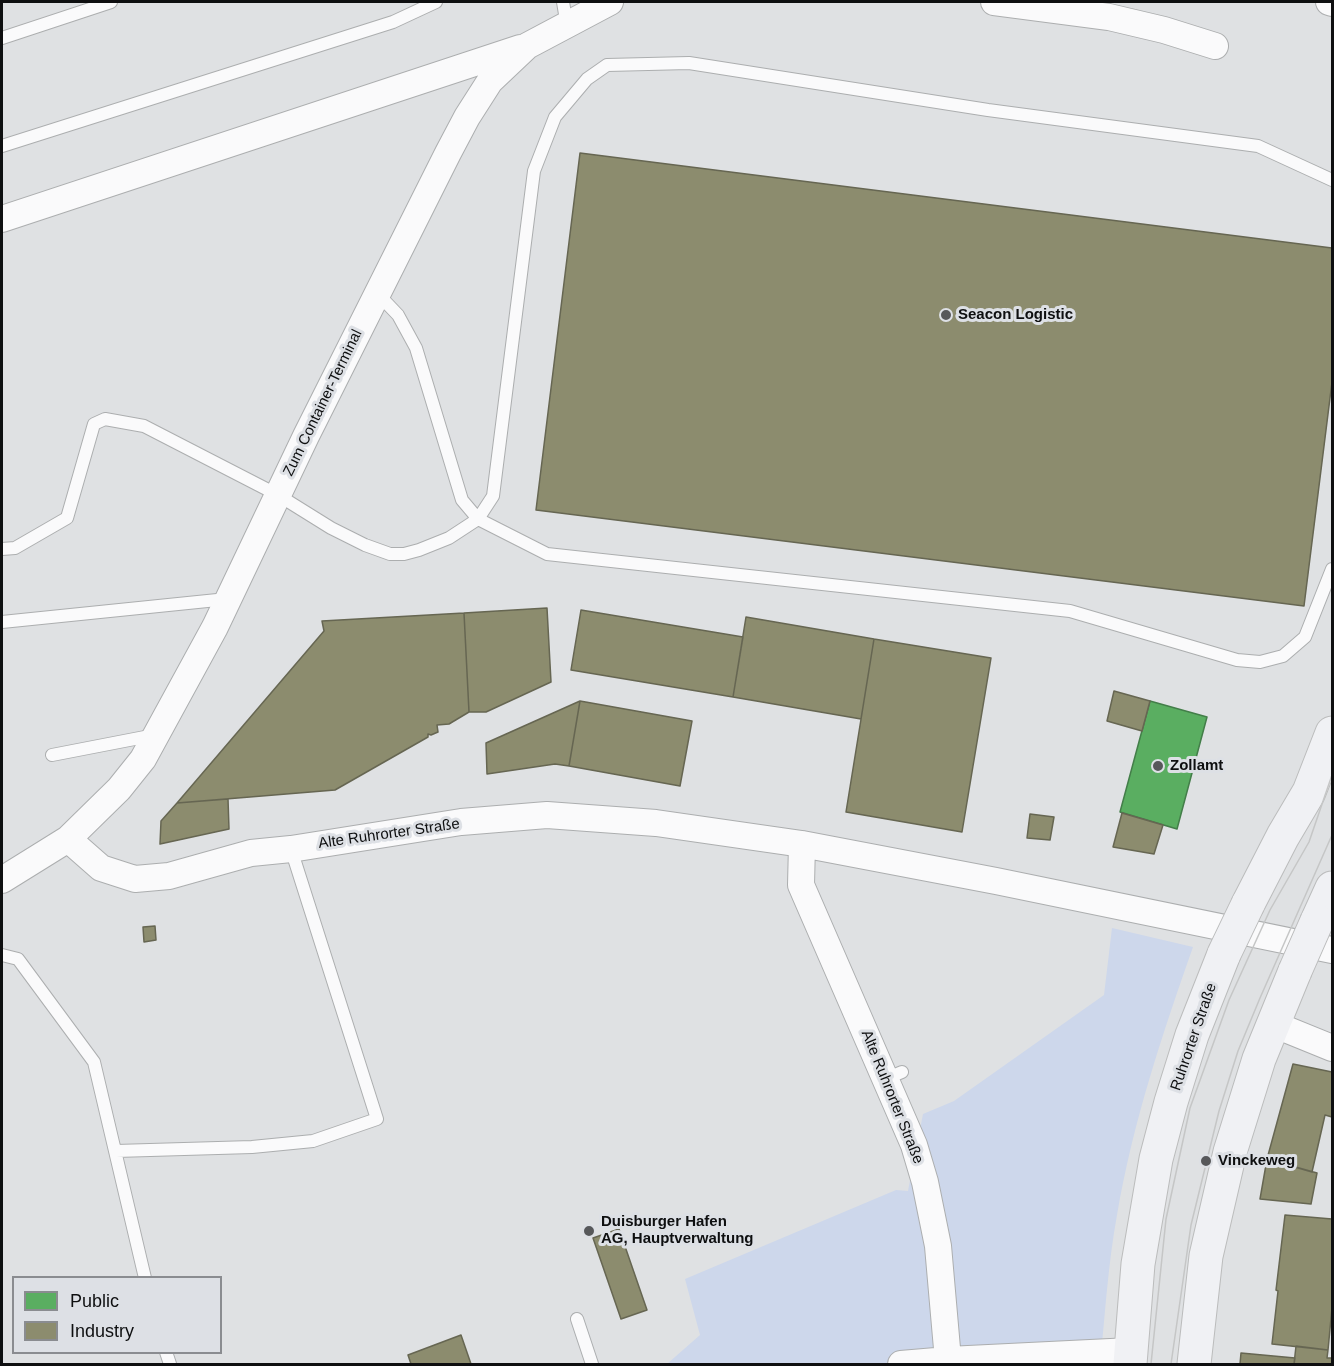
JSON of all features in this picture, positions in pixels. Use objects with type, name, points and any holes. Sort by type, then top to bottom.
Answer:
[{"type":"main road","name":"Ruhrorter Straße","points":[[1131,1358],[1138,1264],[1156,1159],[1192,1035],[1224,954],[1283,836],[1309,792],[1332,733]]},
{"type":"main road","points":[[1194,1365],[1203,1279],[1212,1227],[1245,1101],[1273,1024],[1332,888]]},
{"type":"street","name":"Zum Container-Terminal","points":[[68,839],[119,789],[143,759],[215,627],[377,293],[467,117],[490,81],[565,14],[610,2]]},
{"type":"street","points":[[994,2],[1109,17],[1164,30],[1215,46]]},
{"type":"street","points":[[2,219],[527,46]]},
{"type":"street","name":"Alte Ruhrorter Straße","points":[[68,839],[101,868],[135,879],[169,876],[251,853],[291,849],[462,822],[547,815],[656,823],[802,844],[1332,950]]},
{"type":"street","points":[[2,880],[68,839]]},
{"type":"street","name":"Alte Ruhrorter Straße","points":[[802,844],[801,885],[894,1076],[925,1182],[938,1246],[948,1360]]},
{"type":"street","points":[[1273,1024],[1332,1048]]},
{"type":"street","points":[[901,1365],[948,1360],[1131,1358]]},
{"type":"lane","points":[[2,38],[111,2]]},
{"type":"lane","points":[[2,146],[393,22],[436,2]]},
{"type":"lane","points":[[2,549],[15,548],[67,518],[94,424],[105,419],[144,426],[278,495],[331,528],[390,554],[419,550],[449,538],[478,519],[493,496],[534,171],[555,117],[587,80],[607,65],[689,63],[988,110],[1258,146],[1332,180]]},
{"type":"lane","points":[[377,293],[398,315],[416,348],[462,500],[478,519],[547,554],[1070,611],[1237,660],[1260,662],[1282,656],[1305,637],[1332,569]]},
{"type":"lane","points":[[2,622],[228,599]]},
{"type":"lane","points":[[52,755],[156,735]]},
{"type":"lane","points":[[116,1151],[252,1147],[313,1141],[376,1119],[291,849]]},
{"type":"lane","points":[[2,955],[18,959],[94,1062],[146,1276]]},
{"type":"lane","points":[[577,1319],[592,1365]]},
{"type":"shaded area","points":[[1112,928],[1193,947],[1149,1079],[1131,1146],[1111,1252],[1100,1364],[667,1364],[700,1335],[685,1279],[896,1190],[908,1191],[923,1114],[954,1101],[1104,995]]},
{"type":"building: Public","points":[[1150,701],[1207,717],[1177,829],[1120,812]]},
{"type":"building: Industry","name":"Seacon Logistic","points":[[580,153],[1332,248],[1332,382],[1304,606],[536,510]]},
{"type":"building: Industry","points":[[547,608],[551,682],[486,712],[469,712],[464,613]]},
{"type":"building: Industry","points":[[581,610],[743,637],[733,697],[571,670]]},
{"type":"building: Industry","points":[[464,613],[469,712],[449,724],[437,725],[438,732],[428,734],[428,737],[335,790],[177,803],[324,631],[322,621]]},
{"type":"building: Industry","points":[[746,617],[874,639],[861,719],[733,697]]},
{"type":"building: Industry","points":[[874,639],[991,658],[962,832],[846,812]]},
{"type":"building: Industry","points":[[1114,691],[1150,701],[1142,731],[1107,721]]},
{"type":"building: Industry","points":[[580,701],[692,721],[680,786],[569,766]]},
{"type":"building: Industry","points":[[580,701],[569,766],[555,764],[487,774],[486,743]]},
{"type":"building: Industry","points":[[228,799],[229,829],[160,844],[161,821],[177,803]]},
{"type":"building: Industry","points":[[1122,813],[1163,825],[1154,854],[1113,847]]},
{"type":"building: Industry","points":[[1030,814],[1054,817],[1050,840],[1027,838]]},
{"type":"building: Industry","points":[[155,926],[156,940],[144,942],[143,927]]},
{"type":"building: Industry","points":[[1293,1064],[1332,1072],[1332,1117],[1325,1115],[1312,1172],[1267,1159]]},
{"type":"building: Industry","points":[[1267,1159],[1317,1173],[1311,1204],[1260,1199]]},
{"type":"building: Industry","points":[[1285,1215],[1332,1219],[1332,1308],[1328,1350],[1272,1344]]},
{"type":"building: Industry","points":[[619,1229],[647,1310],[621,1319],[593,1238]]},
{"type":"building: Industry","points":[[461,1335],[471,1364],[411,1364],[408,1355]]},
{"type":"building: Industry","points":[[1296,1346],[1328,1350],[1327,1358],[1332,1358],[1332,1364],[1294,1364]]},
{"type":"building: Industry","points":[[1241,1353],[1295,1358],[1294,1364],[1240,1364]]},
{"type":"tram line","points":[[1151,1364],[1166,1219],[1190,1108],[1229,1000],[1270,910],[1309,842],[1332,775]]},
{"type":"tram line","points":[[1171,1364],[1191,1225],[1219,1111],[1238,1051],[1332,835]]},
{"type":"place","name":"Seacon Logistic","points":[[946,315]]},
{"type":"place","name":"Zollamt","points":[[1158,766]]},
{"type":"place","name":"Vinckeweg","points":[[1206,1161]]},
{"type":"place","name":"Duisburger Hafen AG, Hauptverwaltung","points":[[589,1231]]}]
